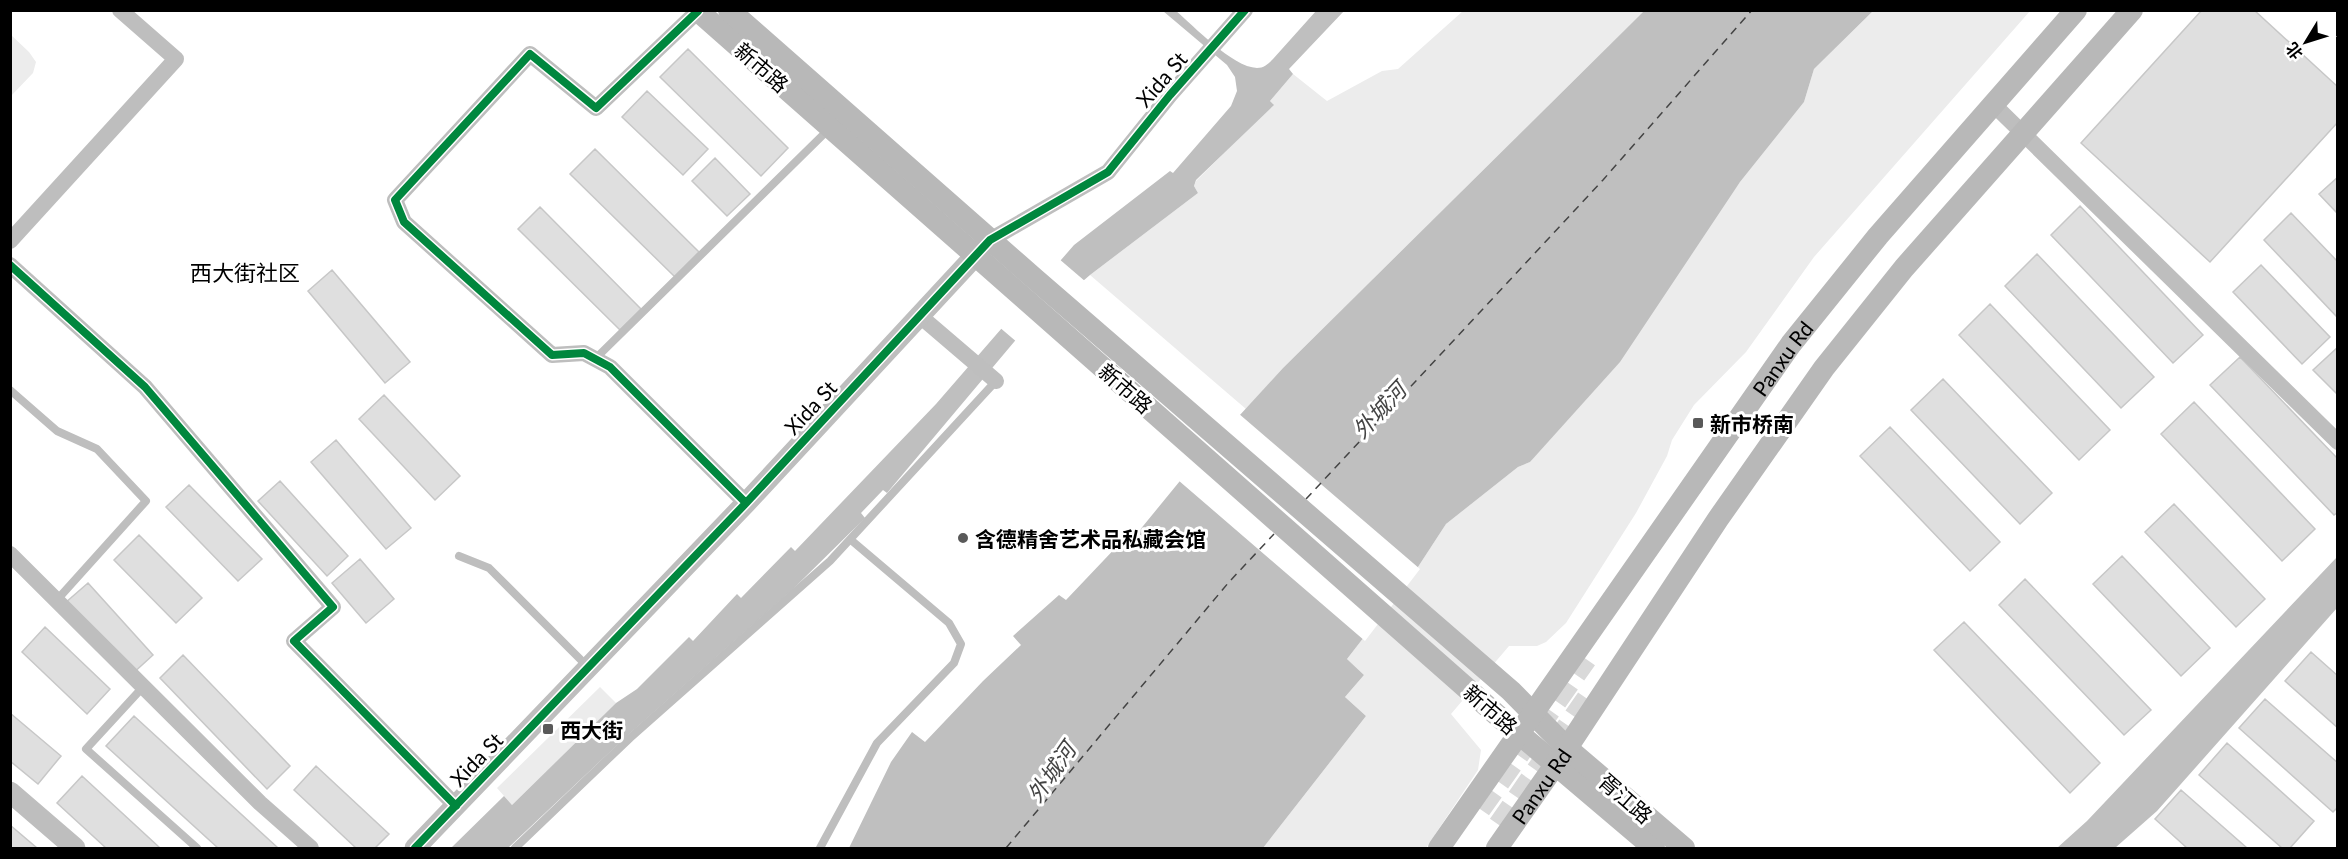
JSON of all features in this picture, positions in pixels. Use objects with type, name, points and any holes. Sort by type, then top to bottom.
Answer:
[{"type":"main road","name":"新市路","points":[[729,10],[983,248],[1497,715],[1526,724]]},
{"type":"main road","name":"Panxu Rd","points":[[1439,849],[1791,344],[1844,276],[2076,10]]},
{"type":"main road","name":"Panxu Rd","points":[[1497,849],[1562,756],[1718,519],[1824,368],[1904,268],[2132,10]]},
{"type":"main road","name":"新市路","points":[[698,11],[831,127],[983,248]]},
{"type":"main road","name":"新市路","points":[[1026,286],[1511,691],[1526,724],[1562,756]]},
{"type":"main road","points":[[1586,659],[1738,440],[1791,344]]},
{"type":"main road","points":[[1602,677],[1761,446],[1824,368]]},
{"type":"main road","name":"胥江路","points":[[1562,756],[1654,849]]},
{"type":"main road","name":"胥江路","points":[[1562,756],[1684,849]]},
{"type":"main road","points":[[1452,849],[1480,809]]},
{"type":"main road","points":[[1483,849],[1499,825]]},
{"type":"street","points":[[10,241],[176,59],[120,10]]},
{"type":"street","name":"Xida St","points":[[415,849],[746,503],[983,248],[1108,172],[1245,10]]},
{"type":"street","points":[[698,11],[596,108],[530,54],[396,200],[404,222],[552,355],[584,353],[610,367],[746,503]]},
{"type":"street","points":[[1993,104],[2337,442]]},
{"type":"street","points":[[10,265],[145,387],[333,607],[294,641],[456,806]]},
{"type":"street","points":[[920,316],[996,381]]},
{"type":"street","points":[[10,554],[260,803],[311,849]]},
{"type":"street","points":[[10,792],[75,849]]},
{"type":"lane","points":[[595,359],[831,127]]},
{"type":"lane","points":[[515,849],[630,738],[830,561],[996,381]]},
{"type":"lane","points":[[10,390],[57,430],[97,449],[146,501],[56,601]]},
{"type":"lane","points":[[820,849],[877,743],[954,663],[961,645],[949,623],[851,540]]},
{"type":"lane","points":[[459,556],[489,568],[589,667]]},
{"type":"lane","points":[[143,687],[86,749],[197,849]]},
{"type":"shaded area","points":[[1463,11],[1644,11],[1283,368],[1246,409],[1090,275],[1198,193],[1194,186],[1196,181],[1273,104],[1270,101],[1293,74],[1327,101],[1382,71],[1398,69]]},
{"type":"shaded area","points":[[1873,11],[2030,11],[1814,257],[1746,352],[1694,405],[1672,440],[1667,456],[1636,513],[1566,623],[1546,642],[1537,646],[1509,646],[1451,714],[1481,750],[1478,770],[1426,848],[1263,848],[1366,716],[1345,697],[1364,675],[1347,659],[1416,570],[1446,524],[1518,467],[1530,462],[1740,182],[1804,102],[1814,69]]},
{"type":"shaded area","points":[[10,34],[36,62],[33,73],[11,96]]},
{"type":"shaded area","points":[[600,687],[616,703],[512,805],[497,788]]},
{"type":"water","points":[[1163,11],[1176,11],[1236,61],[1257,68],[1271,61],[1316,11],[1344,11],[1289,69],[1293,74],[1270,101],[1274,105],[1196,180],[1194,186],[1198,193],[1090,275],[1019,336],[887,493],[883,490],[861,513],[865,518],[792,590],[629,734],[508,848],[451,848],[504,796],[512,805],[616,703],[637,689],[689,637],[693,641],[737,594],[741,598],[791,547],[795,551],[936,404],[1074,245],[1170,171],[1173,173],[1231,106],[1237,91],[1235,77],[1227,65]]},
{"type":"water","name":"外城河","points":[[1644,11],[1873,11],[1814,69],[1804,102],[1740,182],[1620,362],[1530,462],[1518,467],[1446,524],[1416,570],[1347,659],[1364,675],[1345,697],[1366,716],[1263,848],[849,848],[891,762],[912,732],[925,742],[1021,645],[1013,636],[1059,595],[1066,600],[1122,541],[1139,531],[1184,476],[1283,368]]},
{"type":"water","points":[[2337,557],[2337,608],[2157,811],[2115,848],[2057,848],[2087,821]]},
{"type":"pier","points":[[1058,258],[1086,282],[1018,343],[998,326]]},
{"type":"pier","points":[[1238,413],[1420,569],[1365,641],[1178,480]]},
{"type":"building","points":[[2202,10],[2254,10],[2338,87],[2338,122],[2210,262],[2081,143]]},
{"type":"building","points":[[688,49],[788,148],[761,176],[660,77]]},
{"type":"building","points":[[647,91],[708,149],[683,175],[622,117]]},
{"type":"building","points":[[595,149],[699,252],[675,277],[570,174]]},
{"type":"building","points":[[715,158],[750,194],[727,216],[692,181]]},
{"type":"building","points":[[2338,177],[2338,214],[2319,194]]},
{"type":"building","points":[[2080,206],[2203,335],[2173,363],[2051,235]]},
{"type":"building","points":[[540,207],[641,309],[620,330],[518,229]]},
{"type":"building","points":[[2291,213],[2338,262],[2338,318],[2264,240]]},
{"type":"building","points":[[2037,254],[2154,377],[2121,408],[2005,286]]},
{"type":"building","points":[[2261,265],[2330,337],[2302,364],[2233,292]]},
{"type":"building","points":[[332,270],[410,362],[385,383],[308,291]]},
{"type":"building","points":[[1990,304],[2110,430],[2079,460],[1959,335]]},
{"type":"building","points":[[2338,347],[2338,395],[2313,370]]},
{"type":"building","points":[[2240,357],[2338,459],[2338,512],[2334,515],[2210,385]]},
{"type":"building","points":[[1943,379],[2052,493],[2020,524],[1911,410]]},
{"type":"building","points":[[384,395],[460,476],[435,500],[359,419]]},
{"type":"building","points":[[2194,402],[2315,529],[2282,561],[2161,434]]},
{"type":"building","points":[[1890,427],[2000,542],[1970,571],[1860,456]]},
{"type":"building","points":[[336,440],[411,528],[386,549],[311,462]]},
{"type":"building","points":[[280,481],[348,556],[327,576],[258,501]]},
{"type":"building","points":[[189,485],[262,559],[238,581],[166,507]]},
{"type":"building","points":[[2174,504],[2265,599],[2236,627],[2145,532]]},
{"type":"building","points":[[139,535],[202,598],[176,623],[114,560]]},
{"type":"building","points":[[2122,556],[2210,648],[2181,676],[2093,584]]},
{"type":"building","points":[[360,559],[394,599],[366,623],[332,583]]},
{"type":"building","points":[[2025,579],[2151,710],[2124,735],[1999,605]]},
{"type":"building","points":[[88,583],[153,655],[130,676],[65,603]]},
{"type":"building","points":[[1964,622],[2100,763],[2070,793],[1934,650]]},
{"type":"building","points":[[45,627],[110,689],[87,714],[22,652]]},
{"type":"building","points":[[2311,652],[2338,676],[2338,728],[2285,681]]},
{"type":"building","points":[[183,655],[290,766],[267,789],[160,678]]},
{"type":"building","points":[[2265,699],[2338,763],[2338,807],[2333,812],[2239,728]]},
{"type":"building","points":[[10,713],[61,756],[38,784],[10,761]]},
{"type":"building","points":[[134,716],[278,848],[218,848],[106,746]]},
{"type":"building","points":[[2227,743],[2314,821],[2290,848],[2282,848],[2199,775]]},
{"type":"building","points":[[316,766],[389,834],[375,848],[356,848],[294,790]]},
{"type":"building","points":[[82,776],[160,848],[106,848],[57,803]]},
{"type":"building","points":[[2181,790],[2247,848],[2187,848],[2155,819]]},
{"type":"building","points":[[10,825],[37,848],[10,848]]},
{"type":"ferry route","points":[[1306,499],[1603,180],[1752,10]]},
{"type":"ferry route","points":[[1006,848],[1229,582],[1274,534]]},
{"type":"tunnel","points":[[1480,809],[1586,659]]},
{"type":"tunnel","points":[[1499,825],[1589,696]]},
{"type":"cycle path","points":[[415,848],[746,503],[990,240],[1108,172],[1170,95],[1245,10]]},
{"type":"cycle path","points":[[698,11],[596,108],[530,54],[395,200],[404,222],[552,355],[584,353],[610,367],[746,503]]},
{"type":"cycle path","points":[[10,265],[145,387],[333,607],[294,641],[456,806]]},
{"type":"place","name":"新市桥南","points":[[1698,423]]},
{"type":"place","name":"含德精舍艺术品私藏会馆","points":[[963,538]]},
{"type":"place","name":"西大街","points":[[548,729]]},
{"type":"district","name":"西大街社区","points":[[245,272]]}]
